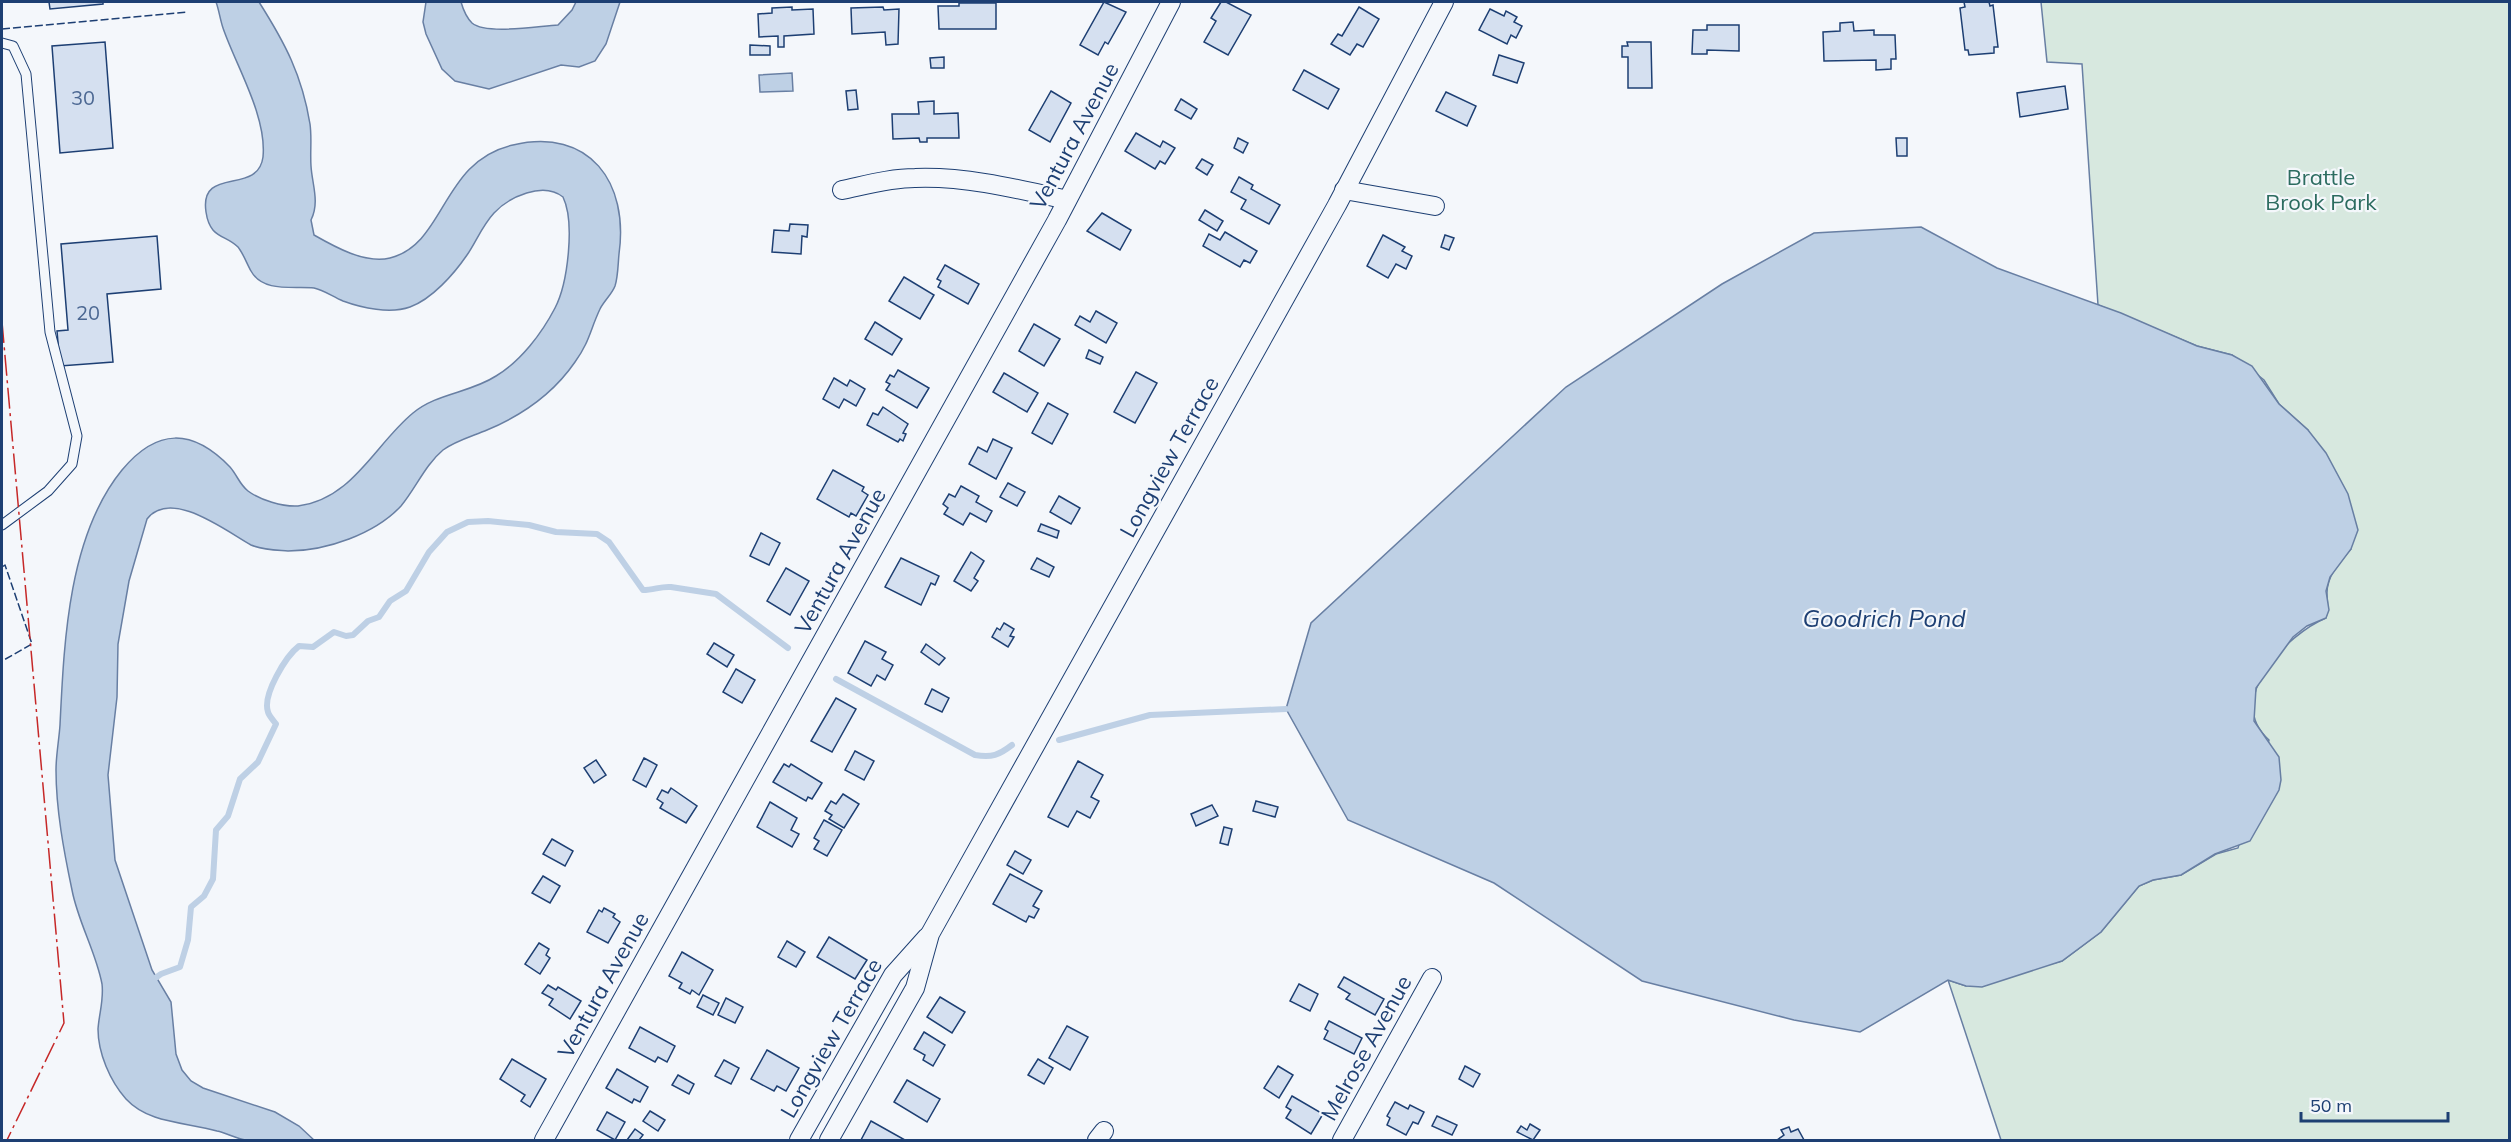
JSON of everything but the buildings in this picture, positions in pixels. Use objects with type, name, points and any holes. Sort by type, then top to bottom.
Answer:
[{"type":"street","name":"Ventura Avenue","points":[[544,1140],[1067,200],[1171,2]]},
{"type":"street","name":"Longview Terrace","points":[[830,1140],[915,988],[930,934],[1344,190],[1444,2]]},
{"type":"street","points":[[842,190],[915,178],[945,179],[976,182],[1067,200]]},
{"type":"street","points":[[1344,190],[1435,206]]},
{"type":"street","name":"Longview Terrace","points":[[799,1140],[892,975],[930,934]]},
{"type":"street","name":"Melrose Avenue","points":[[1342,1140],[1432,978]]},
{"type":"lane","points":[[2,43],[14,46],[26,74],[50,332],[77,436],[72,464],[48,491],[2,525]]},
{"type":"green space","name":"Brattle Brook Park","points":[[2041,2],[2509,2],[2509,1140],[2001,1140],[1948,980],[1966,986],[2062,961],[2101,932],[2139,886],[2153,880],[2181,875],[2216,854],[2238,848],[2269,740],[2257,724],[2253,706],[2257,688],[2266,670],[2279,653],[2310,626],[2326,618],[2329,580],[2351,549],[2308,430],[2279,404],[2264,380],[2232,355],[2197,346],[2098,305],[2082,64],[2047,62]]},
{"type":"water","points":[[216,2],[259,2],[291,60],[307,106],[315,200],[311,220],[314,235],[322,240],[350,253],[371,259],[390,258],[408,250],[423,237],[457,184],[471,167],[489,154],[513,145],[540,142],[563,144],[583,153],[599,166],[610,184],[617,204],[620,228],[615,286],[600,309],[584,348],[575,362],[547,394],[525,410],[443,450],[431,463],[401,506],[378,525],[334,544],[288,551],[251,545],[213,522],[184,510],[170,508],[157,511],[147,519],[129,581],[118,644],[117,697],[108,775],[115,860],[152,970],[171,1002],[176,1054],[182,1070],[191,1081],[203,1088],[275,1112],[299,1126],[314,1140],[246,1140],[205,1128],[157,1118],[135,1107],[126,1099],[106,1066],[100,1048],[98,1029],[102,984],[72,890],[61,831],[56,785],[67,626],[80,558],[90,526],[104,497],[122,470],[148,446],[162,440],[175,438],[202,445],[230,467],[248,491],[272,502],[298,506],[334,493],[349,482],[399,426],[422,406],[486,382],[514,363],[530,346],[550,317],[560,297],[568,252],[569,221],[563,197],[555,192],[536,191],[517,197],[494,213],[462,262],[442,285],[418,303],[402,309],[367,308],[343,301],[314,288],[280,287],[263,283],[251,271],[238,247],[214,232],[206,212],[206,198],[211,189],[251,175],[259,169],[263,157],[263,141],[256,108],[223,28]]},
{"type":"water","points":[[426,2],[461,2],[472,23],[479,27],[500,29],[558,25],[576,2],[620,2],[606,44],[595,61],[579,67],[561,65],[489,89],[455,81],[442,69],[423,22]]},
{"type":"water","points":[[792,73],[793,91],[760,92],[759,75]]},
{"type":"water","name":"Goodrich Pond","points":[[1921,227],[1997,268],[2121,313],[2197,346],[2232,355],[2252,366],[2279,404],[2308,430],[2326,453],[2348,494],[2358,530],[2351,549],[2330,577],[2326,591],[2329,610],[2326,618],[2307,626],[2293,637],[2256,688],[2254,721],[2279,757],[2281,780],[2279,790],[2250,841],[2215,854],[2181,875],[2153,880],[2139,886],[2101,932],[2062,961],[1982,987],[1966,986],[1948,980],[1860,1032],[1794,1020],[1642,981],[1494,883],[1348,820],[1286,709],[1311,623],[1566,387],[1722,284],[1814,233]]},
{"type":"waterway","points":[[151,981],[161,974],[180,967],[188,940],[191,907],[204,896],[213,879],[216,830],[228,816],[240,779],[258,762],[276,724],[269,714],[267,705],[276,676],[299,646],[313,647],[334,632],[346,636],[353,635],[368,621],[379,617],[390,601],[406,591],[429,552],[447,532],[468,522],[488,521],[529,525],[556,532],[597,534],[609,542],[643,590],[671,587],[716,594],[788,648]]},
{"type":"waterway","points":[[836,679],[975,755],[995,755],[1012,745]]},
{"type":"waterway","points":[[1059,740],[1150,715],[1286,709]]},
{"type":"fence","points":[[2,29],[188,12]]},
{"type":"fence","points":[[2,567],[5,565],[32,644],[2,661]]},
{"type":"power","points":[[2,322],[64,1023],[7,1140]]}]
